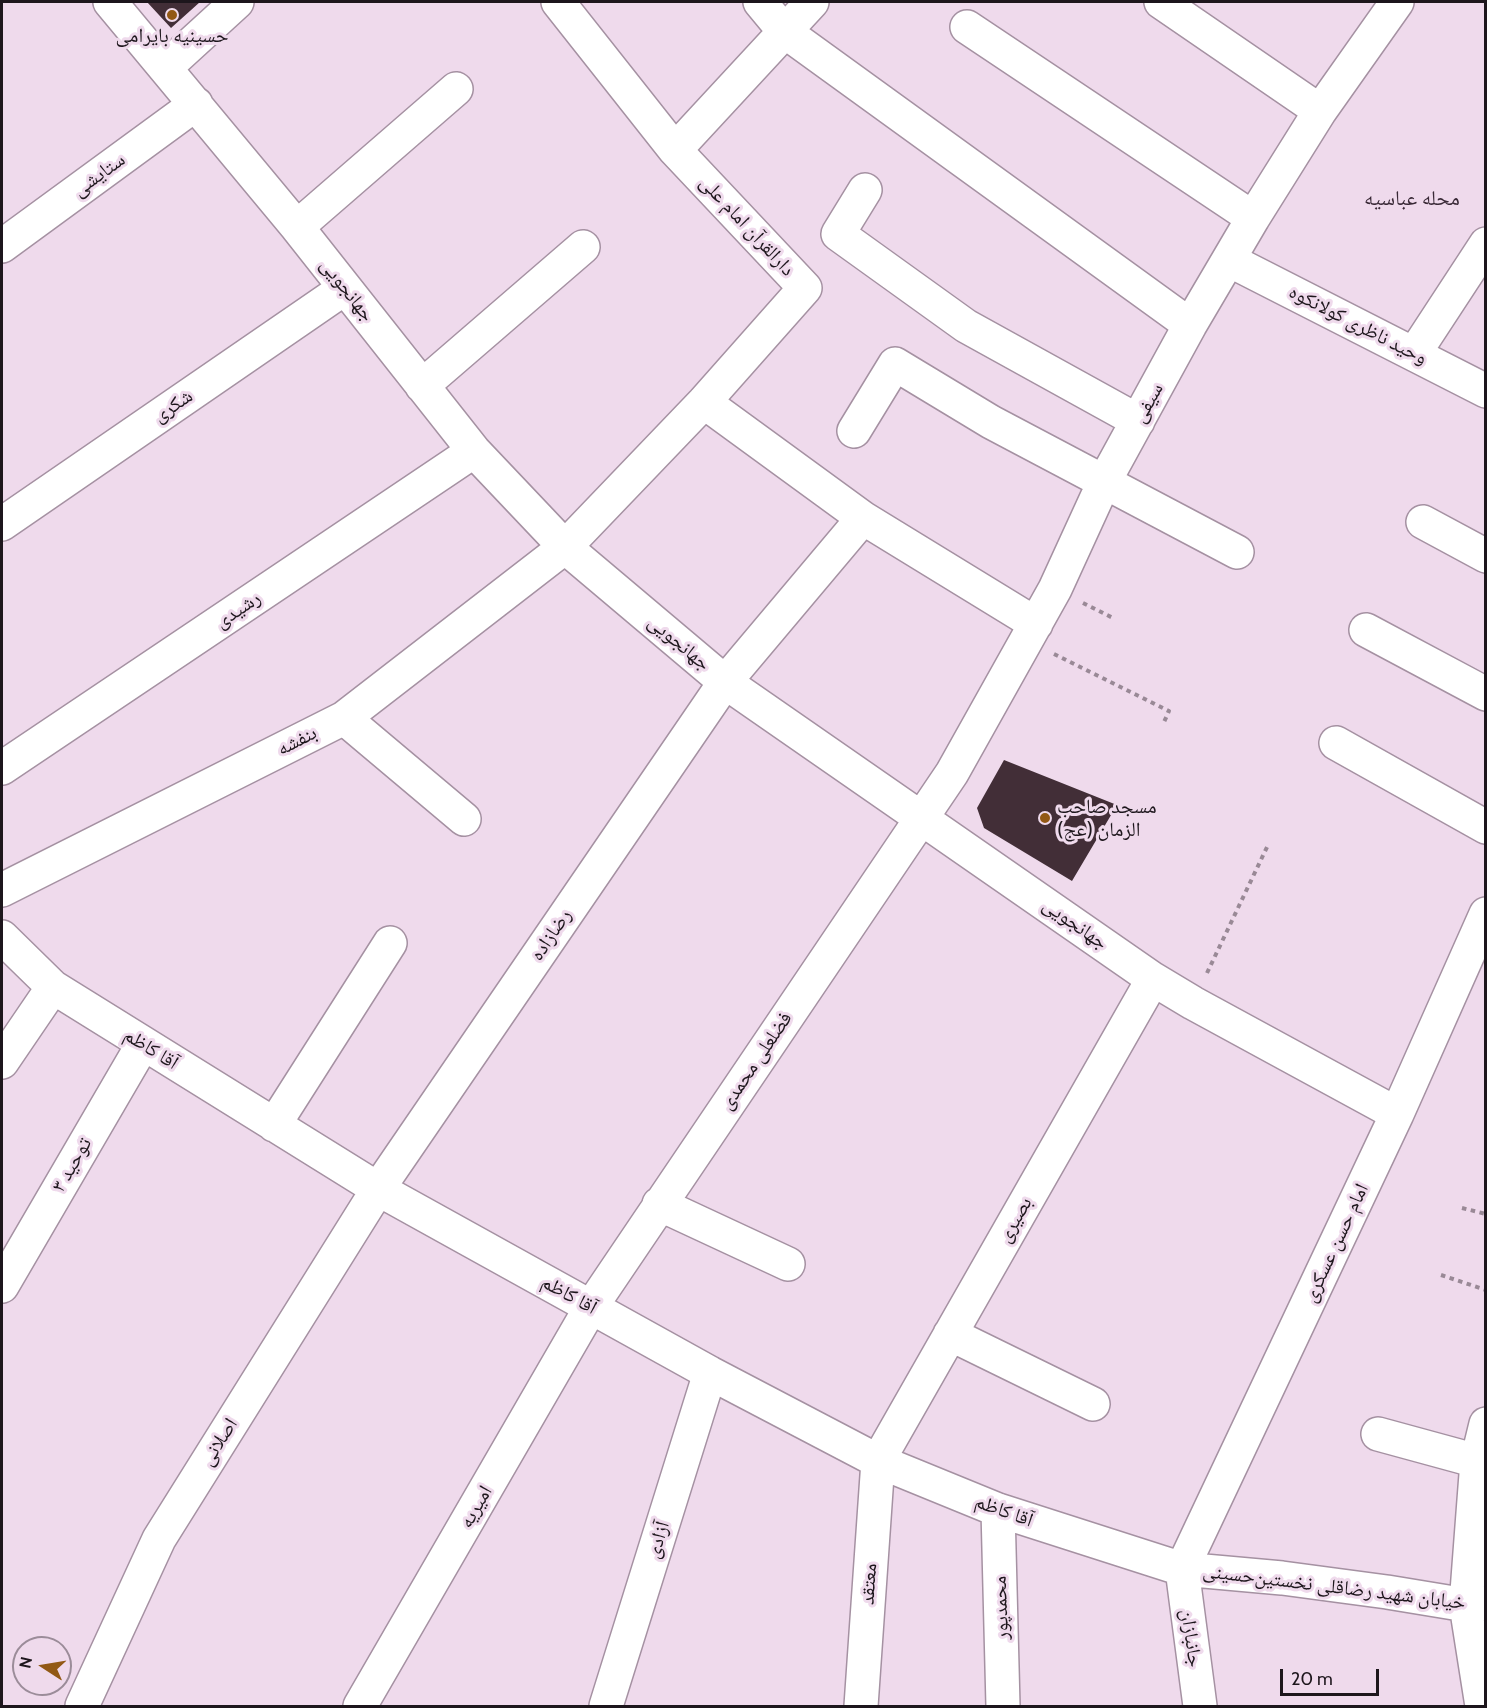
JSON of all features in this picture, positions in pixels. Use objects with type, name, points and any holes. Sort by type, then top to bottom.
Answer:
[{"type":"street","name":"جهانجویی","points":[[110,2],[297,227],[474,451],[565,547],[725,682],[1153,979],[1397,1114]]},
{"type":"street","points":[[166,68],[237,2]]},
{"type":"street","name":"دارالقرآن امام علی","points":[[558,2],[675,150],[805,288],[704,402],[565,547]]},
{"type":"street","points":[[760,2],[784,31],[1190,325]]},
{"type":"street","points":[[675,150],[812,2]]},
{"type":"street","points":[[1161,2],[1320,111]]},
{"type":"street","name":"سیفی","points":[[922,817],[952,772],[1055,589],[1104,482],[1190,325],[1253,218],[1386,5]]},
{"type":"street","points":[[967,27],[1253,218]]},
{"type":"street","points":[[297,227],[456,89]]},
{"type":"street","name":"ستایشی","points":[[2,246],[196,104]]},
{"type":"street","points":[[866,190],[838,234],[966,326],[1138,421]]},
{"type":"street","points":[[1414,354],[1485,244]]},
{"type":"street","points":[[422,386],[583,247]]},
{"type":"street","name":"وحید ناظری کولانکوه","points":[[1229,260],[1485,391]]},
{"type":"street","name":"شکری","points":[[2,524],[345,288]]},
{"type":"street","points":[[854,431],[896,364],[991,422],[1237,552]]},
{"type":"street","points":[[704,402],[863,518],[1031,632]]},
{"type":"street","name":"رشیدی","points":[[2,768],[474,451]]},
{"type":"street","name":"رضازاده","points":[[378,1189],[725,682],[863,518]]},
{"type":"street","points":[[1423,522],[1485,556]]},
{"type":"street","name":"بنفشه","points":[[2,890],[344,717],[565,547]]},
{"type":"street","points":[[1366,630],[1485,694]]},
{"type":"street","points":[[344,717],[464,819]]},
{"type":"street","points":[[1336,742],[1485,827]]},
{"type":"street","name":"فضلعلی محمدی","points":[[591,1307],[922,817]]},
{"type":"street","name":"امام حسن عسکری","points":[[1182,1569],[1397,1114],[1485,914]]},
{"type":"street","name":"آقا کاظم","points":[[2,937],[53,987],[274,1125],[378,1189],[710,1373],[878,1461],[998,1510],[1182,1569]]},
{"type":"street","points":[[274,1125],[390,943]]},
{"type":"street","name":"بصیری","points":[[878,1461],[1153,979]]},
{"type":"street","points":[[2,1062],[53,987]]},
{"type":"street","name":"توحید ۳","points":[[2,1286],[143,1044]]},
{"type":"street","name":"اصلانی","points":[[82,1707],[159,1539],[378,1189]]},
{"type":"street","points":[[659,1204],[788,1264]]},
{"type":"street","name":"امیریه","points":[[360,1707],[591,1307]]},
{"type":"street","points":[[950,1334],[1093,1404]]},
{"type":"street","name":"آزادی","points":[[606,1707],[710,1373]]},
{"type":"street","points":[[1482,1707],[1476,1604],[1477,1461],[1485,1424]]},
{"type":"street","points":[[1378,1434],[1477,1461]]},
{"type":"street","name":"معتقد","points":[[861,1707],[878,1461]]},
{"type":"street","name":"محمدپور","points":[[998,1510],[1003,1707]]},
{"type":"street","name":"خیابان شهید رضاقلی نخستین‌حسینی","points":[[1182,1569],[1294,1580],[1476,1604]]},
{"type":"street","name":"جانبازان","points":[[1182,1569],[1200,1707]]},
{"type":"path","points":[[1031,632],[1169,711],[1164,722]]},
{"type":"path","points":[[1193,1003],[1268,845]]},
{"type":"path","points":[[1462,1208],[1485,1214]]},
{"type":"path","points":[[1441,1275],[1485,1290]]},
{"type":"building","name":"حسینیه بایرامی","points":[[147,2],[200,2],[171,28]]},
{"type":"building","name":"مسجد صاحب الزمان (عج)","points":[[1004,760],[1117,805],[1072,881],[984,828],[977,808]]},
{"type":"place","name":"حسینیه بایرامی","points":[[172,15]]},
{"type":"place","name":"مسجد صاحب الزمان (عج)","points":[[1045,818]]},
{"type":"district","name":"محله عباسیه","points":[[1412,199]]}]
